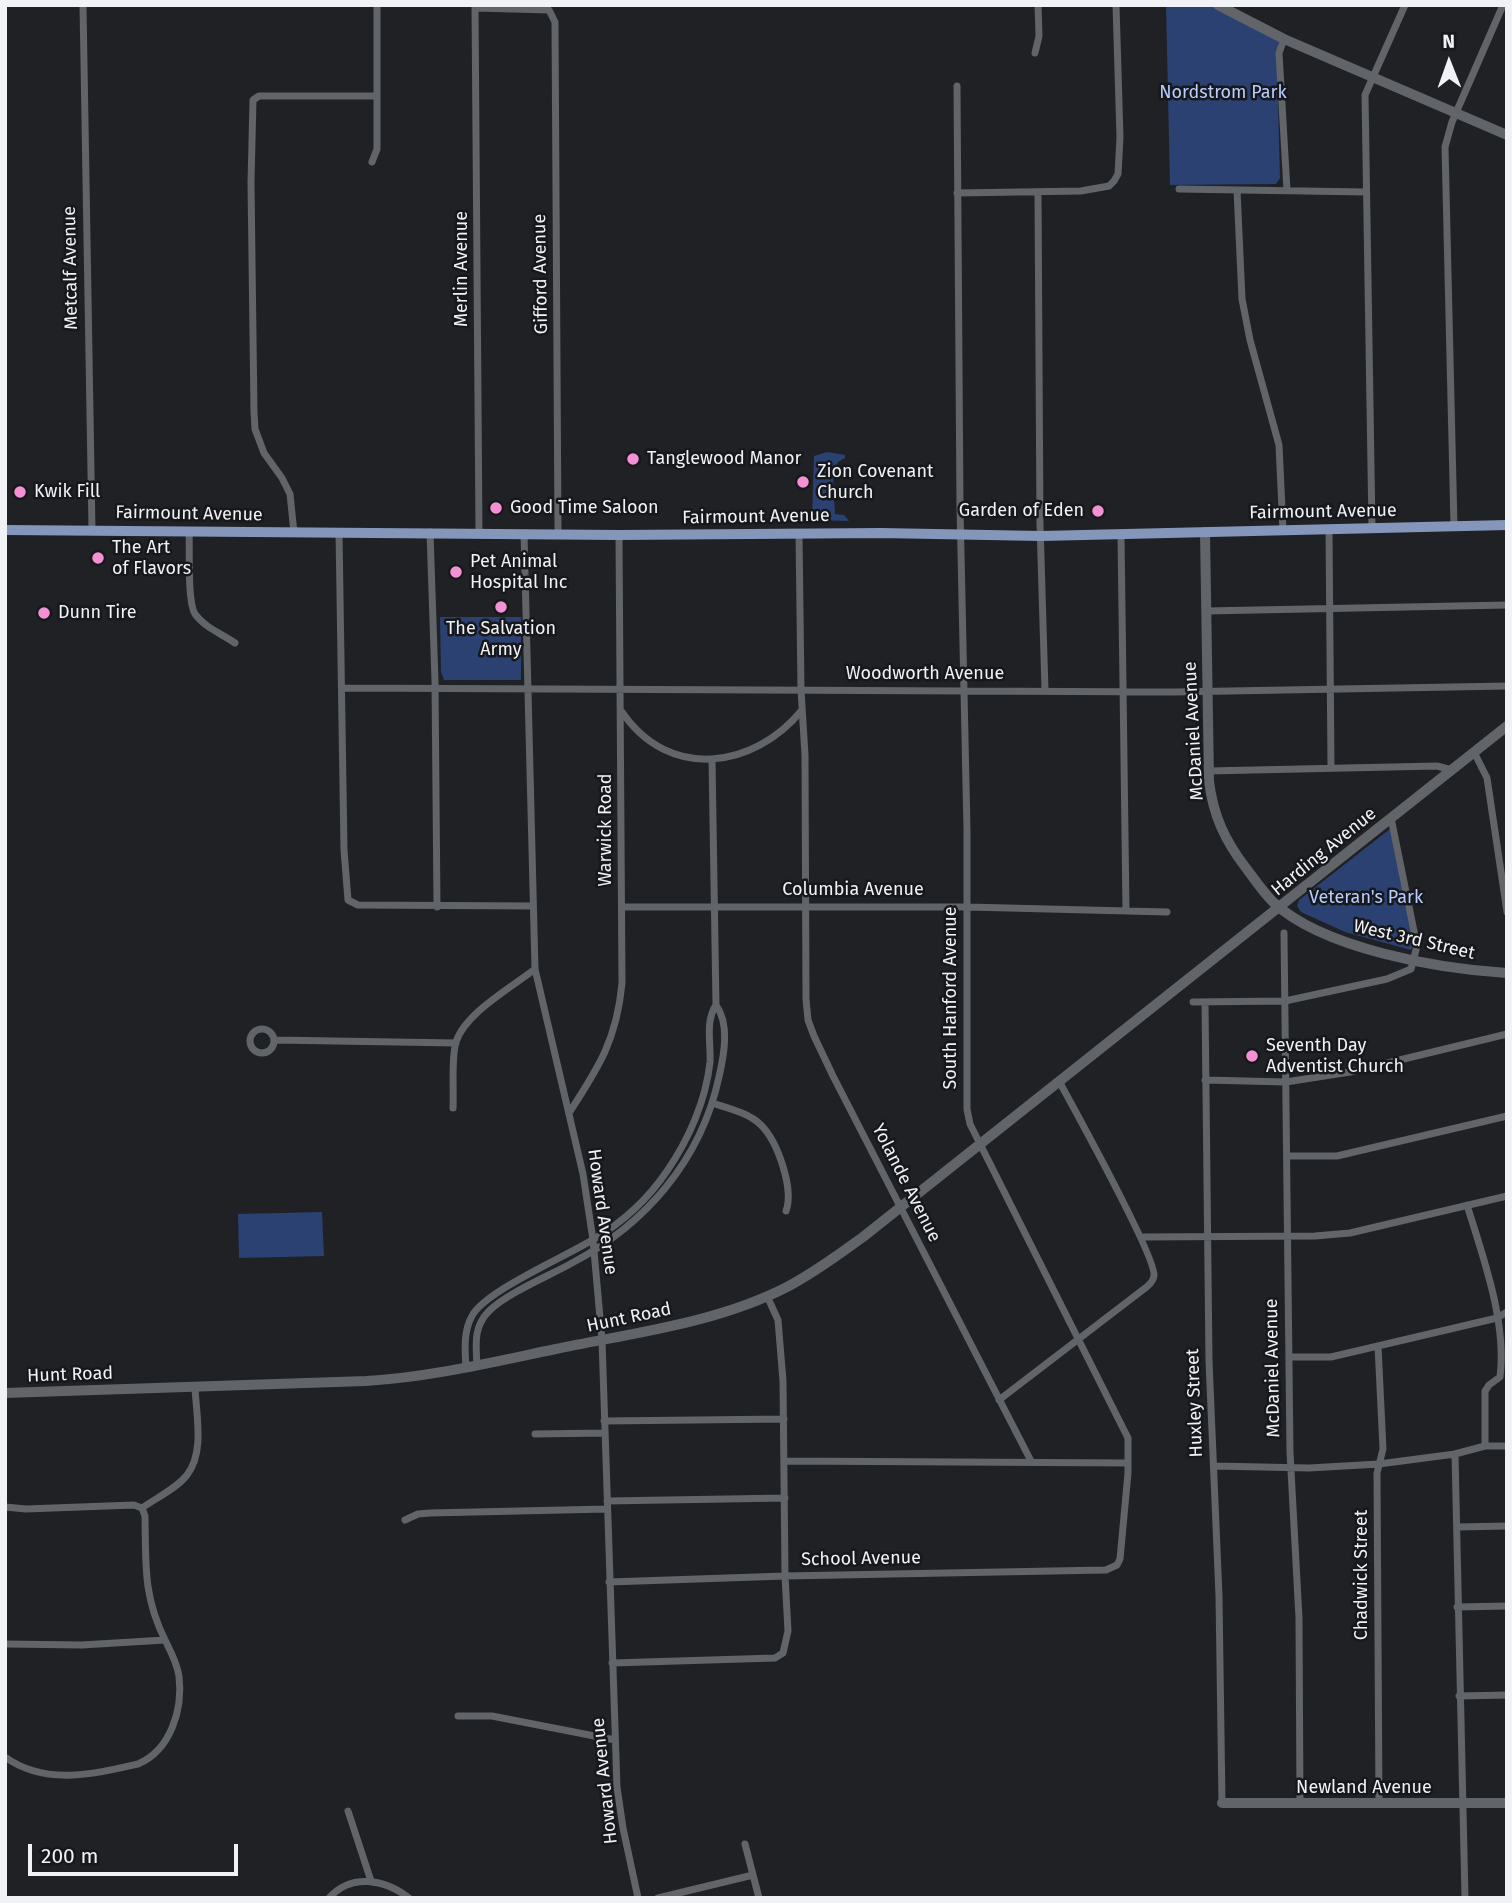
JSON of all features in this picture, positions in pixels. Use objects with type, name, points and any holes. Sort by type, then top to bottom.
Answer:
[{"type":"main road","name":"Fairmount Avenue","points":[[5,530],[1121,536],[1507,525]]},
{"type":"street","name":"Metcalf Avenue","points":[[83,5],[92,530]]},
{"type":"street","points":[[372,162],[377,149],[377,5]]},
{"type":"street","points":[[1035,53],[1039,36],[1038,5]]},
{"type":"street","points":[[957,193],[1094,190],[1109,186],[1114,181],[1118,174],[1120,137],[1116,5]]},
{"type":"street","points":[[1218,5],[1284,39],[1507,135]]},
{"type":"street","points":[[1372,529],[1365,95],[1405,5]]},
{"type":"street","points":[[1454,526],[1445,147],[1455,114],[1503,5]]},
{"type":"street","name":"Gifford Avenue","points":[[475,6],[549,9],[555,22],[558,534]]},
{"type":"street","name":"Merlin Avenue","points":[[475,6],[479,533]]},
{"type":"street","points":[[1284,39],[1279,53],[1287,190]]},
{"type":"street","name":"South Hanford Avenue","points":[[957,86],[968,906],[967,1110],[970,1124],[1128,1438],[1120,1559],[1113,1569]]},
{"type":"street","points":[[294,533],[290,494],[264,453],[255,429],[251,318],[253,100],[259,96],[376,96]]},
{"type":"street","points":[[1180,188],[1366,192]]},
{"type":"street","points":[[1237,190],[1242,299],[1250,340],[1279,445],[1283,531]]},
{"type":"street","points":[[1038,193],[1045,690]]},
{"type":"street","points":[[1329,529],[1331,768]]},
{"type":"street","points":[[189,531],[191,599],[194,612],[207,625],[234,643]]},
{"type":"street","points":[[430,532],[438,907]]},
{"type":"street","points":[[340,533],[344,850],[346,894],[349,901],[358,905],[533,906]]},
{"type":"street","name":"Howard Avenue","points":[[524,533],[536,970],[583,1174],[593,1240],[602,1340],[615,1741],[623,1828],[638,1898]]},
{"type":"street","name":"Yolande Avenue","points":[[799,533],[808,1020],[833,1076],[1031,1461]]},
{"type":"street","name":"McDaniel Avenue","points":[[1205,533],[1208,771],[1211,796],[1220,827],[1232,849],[1254,879],[1280,907]]},
{"type":"street","name":"Warwick Road","points":[[569,1113],[604,1056],[620,1012],[622,907],[619,535]]},
{"type":"street","points":[[1121,536],[1126,910]]},
{"type":"street","points":[[1206,611],[1507,605]]},
{"type":"street","name":"Woodworth Avenue","points":[[342,688],[1124,692],[1507,685]]},
{"type":"street","points":[[621,710],[637,730],[665,748],[686,757],[712,759],[753,750],[777,737],[803,710]]},
{"type":"street","name":"Harding Avenue","points":[[1160,1002],[1507,726]]},
{"type":"street","points":[[1474,752],[1486,778],[1507,912]]},
{"type":"street","points":[[466,1368],[468,1326],[478,1307],[494,1294],[593,1240],[631,1212],[681,1150],[702,1100],[708,1077],[709,1016],[716,1005],[712,759]]},
{"type":"street","points":[[1208,771],[1437,766],[1452,770]]},
{"type":"street","points":[[1193,1002],[1285,1001],[1402,975],[1411,969],[1417,951],[1416,937],[1391,818]]},
{"type":"street","name":"Columbia Avenue","points":[[622,907],[968,906],[1167,912]]},
{"type":"street","name":"West 3rd Street","points":[[1280,907],[1325,933],[1373,950],[1463,969],[1507,974]]},
{"type":"street","name":"McDaniel Avenue","points":[[1284,933],[1291,1468],[1299,1618],[1300,1803]]},
{"type":"street","points":[[453,1108],[456,1043],[463,1029],[482,1009],[536,970]]},
{"type":"street","name":"Hunt Road","points":[[5,1393],[382,1380],[477,1366],[706,1317],[767,1296],[816,1270],[1160,1002]]},
{"type":"street","name":"Huxley Street","points":[[1205,1002],[1207,1236],[1219,1596],[1222,1803]]},
{"type":"street","points":[[477,1366],[476,1335],[488,1311],[507,1298],[594,1252],[644,1213],[669,1185],[696,1143],[712,1103],[721,1069],[724,1048],[723,1015],[716,1005]]},
{"type":"street","points":[[1205,1080],[1286,1082],[1350,1072],[1507,1034]]},
{"type":"street","points":[[274,1040],[456,1043]]},
{"type":"street","points":[[999,1400],[1151,1283],[1154,1276],[1154,1267],[1141,1237],[1059,1081]]},
{"type":"street","points":[[712,1103],[761,1124],[778,1155],[790,1191],[786,1211]]},
{"type":"street","points":[[1287,1156],[1337,1156],[1507,1116]]},
{"type":"street","points":[[1141,1237],[1350,1233],[1507,1196]]},
{"type":"street","points":[[1467,1205],[1497,1318],[1502,1359],[1503,1375],[1485,1391],[1485,1447]]},
{"type":"street","points":[[612,1663],[775,1658],[781,1656],[786,1646],[788,1631],[784,1419],[778,1320],[767,1296]]},
{"type":"street","points":[[1289,1357],[1331,1357],[1497,1318],[1507,1312]]},
{"type":"street","name":"Chadwick Street","points":[[1378,1346],[1383,1449],[1377,1473],[1379,1804]]},
{"type":"street","points":[[142,1508],[186,1477],[194,1464],[197,1441],[195,1387]]},
{"type":"street","points":[[604,1421],[784,1419]]},
{"type":"street","points":[[535,1434],[605,1433]]},
{"type":"street","points":[[1214,1466],[1291,1468],[1379,1464],[1507,1446]]},
{"type":"street","points":[[1455,1454],[1465,1898]]},
{"type":"street","points":[[785,1461],[1128,1463]]},
{"type":"street","points":[[405,1520],[418,1514],[430,1513],[785,1498]]},
{"type":"street","points":[[5,1507],[26,1509],[135,1505],[142,1508],[145,1516],[147,1589],[152,1608],[176,1663],[178,1675],[177,1712],[166,1742],[148,1760],[120,1768],[57,1776],[30,1770],[5,1757]]},
{"type":"street","points":[[1457,1527],[1507,1526]]},
{"type":"street","name":"School Avenue","points":[[610,1582],[1113,1569]]},
{"type":"street","points":[[1457,1607],[1507,1606]]},
{"type":"street","points":[[5,1644],[82,1645],[165,1640]]},
{"type":"street","points":[[1459,1696],[1507,1695]]},
{"type":"street","points":[[458,1716],[492,1716],[615,1741]]},
{"type":"street","name":"Newland Avenue","points":[[1222,1803],[1507,1803]]},
{"type":"street","points":[[348,1811],[371,1881]]},
{"type":"street","points":[[745,1844],[759,1898]]},
{"type":"street","points":[[658,1898],[753,1875]]},
{"type":"street","points":[[329,1898],[345,1884],[371,1881],[390,1886],[409,1898]]},
{"type":"green space","name":"Nordstrom Park","points":[[1166,5],[1214,5],[1279,41],[1277,62],[1280,178],[1276,184],[1170,185]]},
{"type":"green space","points":[[827,452],[845,455],[845,458],[838,462],[833,479],[835,514],[844,515],[849,521],[812,520],[814,456]]},
{"type":"green space","points":[[440,617],[521,617],[521,680],[444,680],[441,672]]},
{"type":"green space","name":"Veteran's Park","points":[[1390,829],[1415,944],[1411,950],[1345,932],[1301,912],[1297,906],[1299,900]]},
{"type":"green space","points":[[322,1212],[324,1256],[239,1258],[238,1214]]},
{"type":"place","name":"Tanglewood Manor","points":[[633,459]]},
{"type":"place","name":"Zion Covenant Church","points":[[803,482]]},
{"type":"place","name":"Kwik Fill","points":[[20,492]]},
{"type":"place","name":"Good Time Saloon","points":[[496,508]]},
{"type":"place","name":"Garden of Eden","points":[[1098,511]]},
{"type":"place","name":"The Art of Flavors","points":[[98,558]]},
{"type":"place","name":"Pet Animal Hospital Inc","points":[[456,572]]},
{"type":"place","name":"The Salvation Army","points":[[501,607]]},
{"type":"place","name":"Dunn Tire","points":[[44,613]]},
{"type":"place","name":"Seventh Day Adventist Church","points":[[1252,1056]]}]
